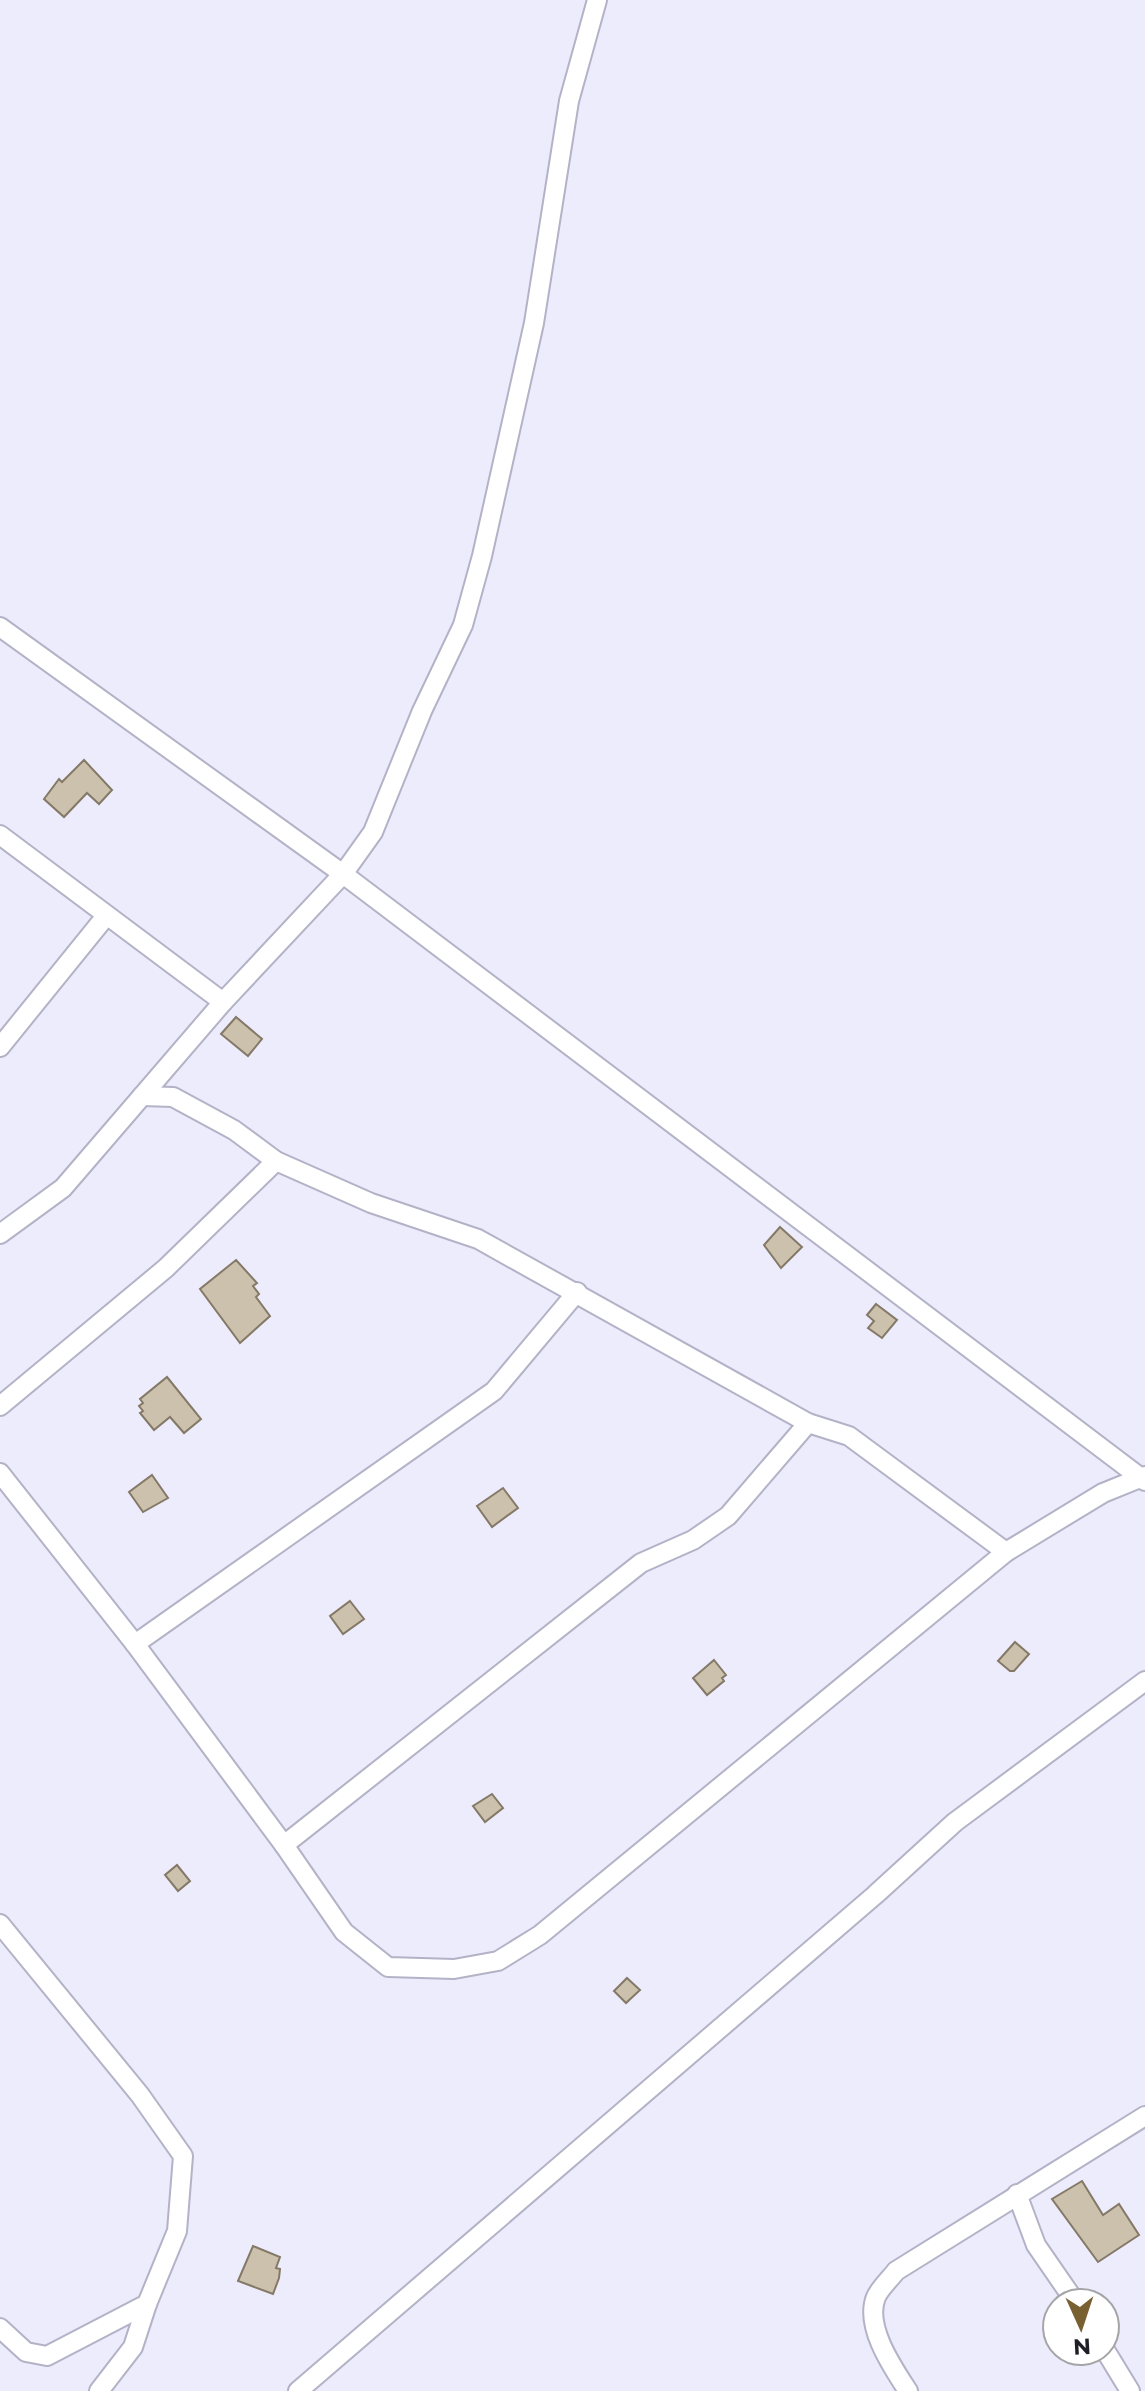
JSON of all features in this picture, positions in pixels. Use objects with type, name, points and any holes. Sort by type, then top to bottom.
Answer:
[{"type":"street","points":[[0,1234],[63,1188],[223,1002],[343,874],[373,832],[422,711],[463,625],[486,541],[534,323],[569,101],[597,0]]},
{"type":"street","points":[[0,627],[343,874],[1144,1478]]},
{"type":"street","points":[[0,835],[223,1002]]},
{"type":"street","points":[[0,1047],[106,916]]},
{"type":"street","points":[[142,1096],[173,1097],[203,1110],[276,1161],[371,1203],[478,1239],[808,1423],[849,1436],[1006,1552]]},
{"type":"street","points":[[0,1406],[166,1268],[276,1161]]},
{"type":"street","points":[[135,1644],[494,1391],[577,1292]]},
{"type":"street","points":[[284,1845],[641,1563],[693,1540],[728,1516],[808,1423]]},
{"type":"street","points":[[0,1473],[135,1644],[284,1845],[344,1932],[388,1967],[454,1969],[498,1961],[540,1935],[1006,1552],[1103,1493],[1144,1478]]},
{"type":"street","points":[[298,2391],[875,1895],[955,1822],[1145,1681]]},
{"type":"street","points":[[0,1924],[140,2095],[183,2156],[177,2231],[133,2347],[99,2391]]},
{"type":"street","points":[[908,2391],[890,2363],[876,2326],[875,2298],[896,2271],[1145,2116]]},
{"type":"street","points":[[1017,2194],[1036,2245],[1065,2287]]},
{"type":"street","points":[[0,2328],[26,2352],[47,2356],[147,2304]]},
{"type":"street","points":[[1115,2367],[1130,2391],[1145,2382]]},
{"type":"building","points":[[84,760],[112,790],[99,804],[87,793],[64,817],[44,799],[59,779],[62,782]]},
{"type":"building","points":[[236,1017],[262,1039],[248,1056],[221,1034]]},
{"type":"building","points":[[780,1227],[802,1247],[781,1268],[764,1245]]},
{"type":"building","points":[[236,1260],[257,1283],[253,1286],[259,1294],[256,1297],[270,1316],[240,1343],[200,1289]]},
{"type":"building","points":[[876,1304],[897,1320],[882,1338],[868,1328],[874,1321],[867,1315]]},
{"type":"building","points":[[167,1377],[201,1419],[184,1433],[170,1417],[154,1430],[140,1413],[143,1411],[139,1406],[143,1403],[140,1399]]},
{"type":"building","points":[[152,1475],[168,1498],[143,1512],[129,1492]]},
{"type":"building","points":[[503,1488],[518,1508],[492,1527],[477,1506]]},
{"type":"building","points":[[350,1601],[364,1619],[343,1634],[330,1616]]},
{"type":"building","points":[[1015,1642],[1029,1654],[1014,1671],[1010,1671],[998,1661]]},
{"type":"building","points":[[714,1660],[726,1675],[722,1678],[724,1681],[707,1695],[693,1678]]},
{"type":"building","points":[[492,1794],[503,1808],[485,1822],[473,1806]]},
{"type":"building","points":[[177,1865],[190,1881],[178,1891],[165,1875]]},
{"type":"building","points":[[627,1978],[640,1990],[626,2003],[614,1991]]},
{"type":"building","points":[[1082,2181],[1103,2215],[1119,2204],[1139,2235],[1098,2262],[1052,2199]]},
{"type":"building","points":[[253,2246],[280,2257],[276,2268],[280,2269],[279,2278],[273,2294],[238,2281]]}]
